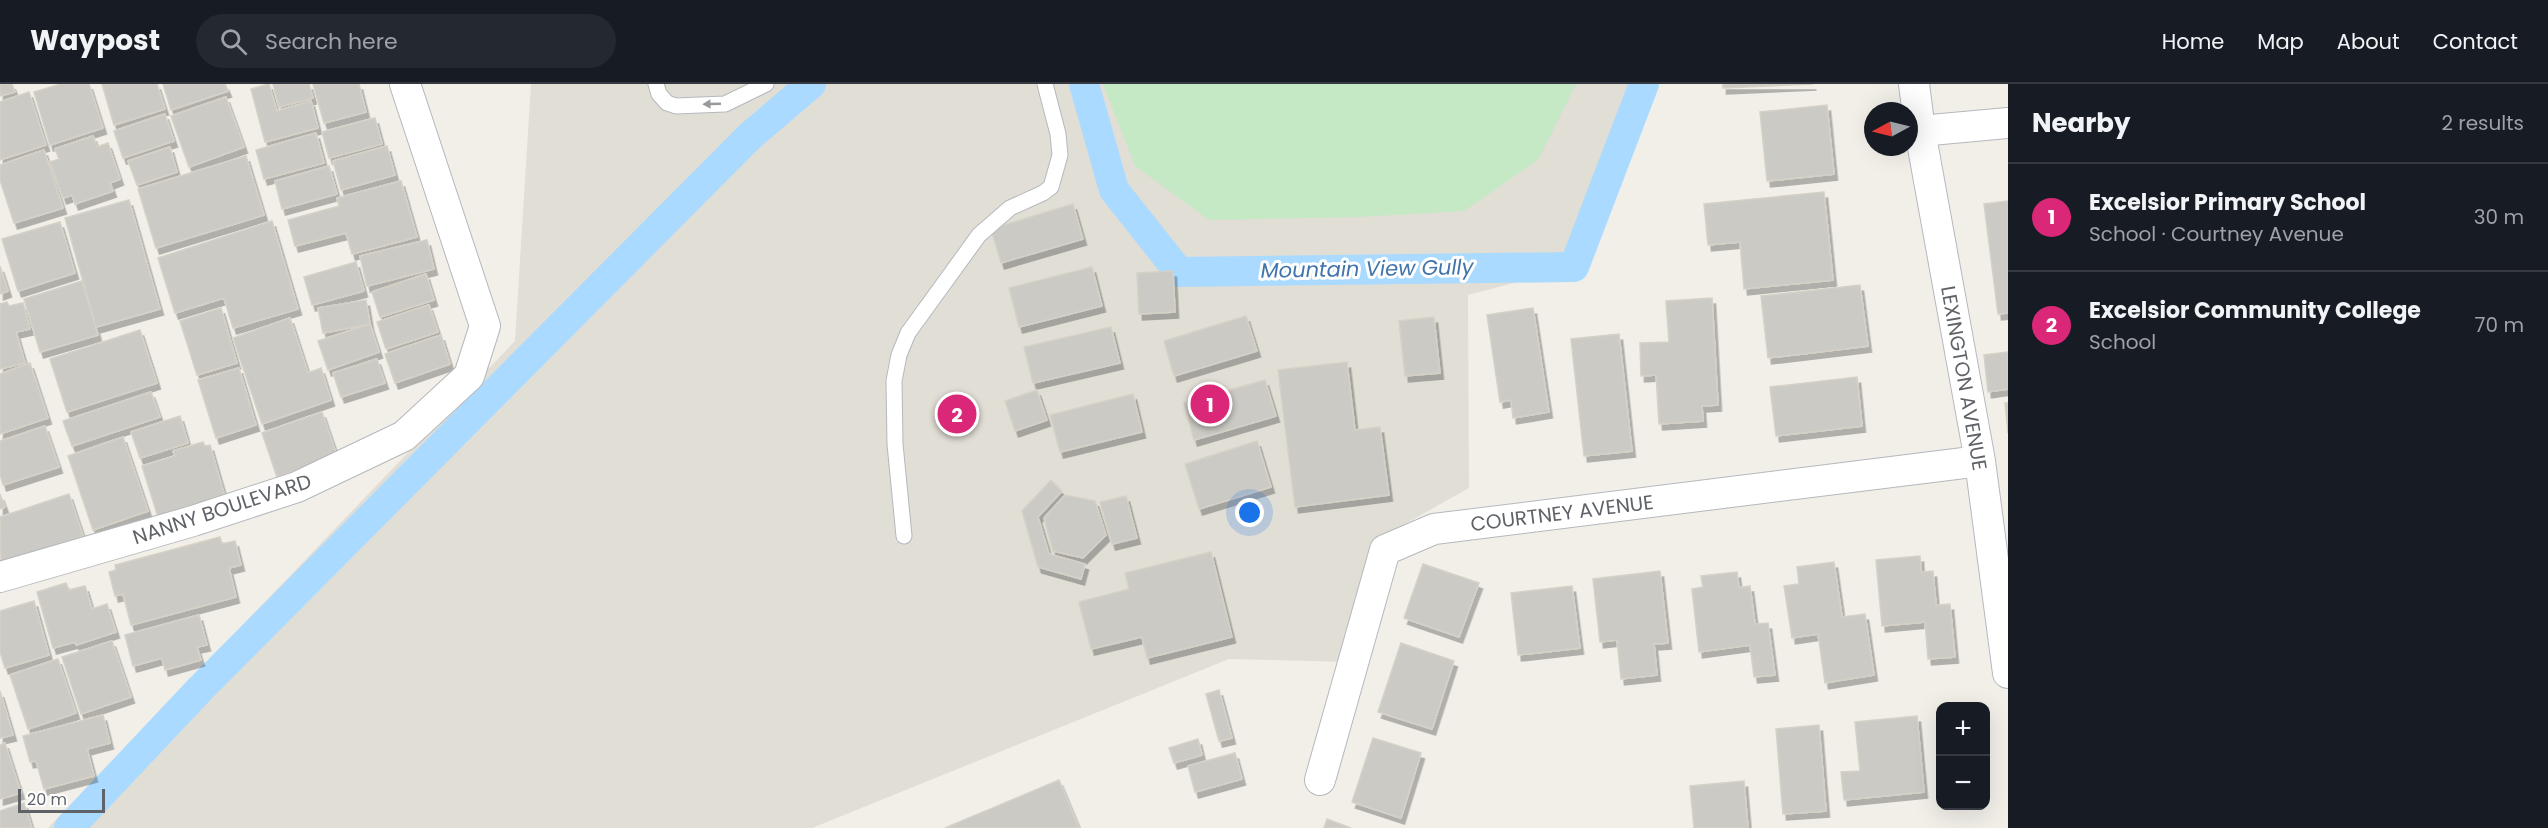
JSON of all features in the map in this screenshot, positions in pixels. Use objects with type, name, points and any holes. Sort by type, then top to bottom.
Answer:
[{"type":"street","name":"NANNY BOULEVARD","points":[[0,577],[193,521],[297,487],[404,436],[469,376],[485,326],[405,84]]},
{"type":"street","name":"LEXINGTON AVENUE","points":[[1914,84],[1920,131],[1980,461],[2008,673]]},
{"type":"street","points":[[1920,131],[2008,123]]},
{"type":"street","name":"COURTNEY AVENUE","points":[[1320,780],[1385,550],[1434,529],[1980,461]]},
{"type":"lane","points":[[656,84],[659,94],[667,103],[676,106],[725,104],[766,84]]},
{"type":"lane","points":[[904,536],[895,434],[894,381],[899,356],[908,333],[979,235],[1010,208],[1051,187],[1060,155],[1058,134],[1045,84]]},
{"type":"shaded area","points":[[531,84],[1644,84],[1574,267],[1468,295],[1469,488],[1380,538],[1349,662],[1229,659],[812,828],[48,828],[515,341]]},
{"type":"green space","points":[[1103,84],[1576,84],[1538,160],[1464,211],[1358,217],[1209,220],[1135,166]]},
{"type":"building","points":[[0,84],[12,84],[15,92],[0,96]]},
{"type":"building","points":[[61,84],[89,84],[103,128],[50,145],[34,92]]},
{"type":"building","points":[[102,84],[157,84],[165,109],[114,125]]},
{"type":"building","points":[[163,84],[225,84],[228,91],[171,110]]},
{"type":"building","points":[[269,84],[277,111],[311,101],[318,128],[265,142],[251,89]]},
{"type":"building","points":[[273,84],[309,84],[313,98],[279,107]]},
{"type":"building","points":[[313,84],[359,84],[366,112],[324,123]]},
{"type":"building","points":[[1723,84],[1813,84],[1723,88]]},
{"type":"building","points":[[29,92],[46,145],[0,160],[0,102]]},
{"type":"building","points":[[226,97],[244,147],[189,167],[171,116]]},
{"type":"building","points":[[1827,105],[1834,174],[1767,181],[1760,112]]},
{"type":"building","points":[[165,114],[174,141],[123,158],[114,131]]},
{"type":"building","points":[[375,118],[382,144],[329,158],[322,132]]},
{"type":"building","points":[[316,133],[324,163],[264,179],[256,150]]},
{"type":"building","points":[[93,136],[97,147],[108,143],[120,179],[110,183],[113,191],[75,204],[72,195],[63,198],[50,162],[59,159],[55,149]]},
{"type":"building","points":[[387,146],[395,175],[341,190],[333,161]]},
{"type":"building","points":[[170,147],[177,172],[137,185],[128,161]]},
{"type":"building","points":[[44,150],[63,208],[14,223],[0,180],[0,165]]},
{"type":"building","points":[[246,156],[264,215],[156,248],[138,189]]},
{"type":"building","points":[[329,166],[337,194],[282,209],[275,181]]},
{"type":"building","points":[[401,181],[417,237],[352,254],[346,233],[295,246],[288,220],[339,206],[337,198]]},
{"type":"building","points":[[1824,192],[1833,280],[1744,289],[1740,242],[1708,245],[1704,204]]},
{"type":"building","points":[[129,200],[160,309],[96,327],[65,218]]},
{"type":"building","points":[[2008,201],[2008,313],[1998,314],[1984,204]]},
{"type":"building","points":[[1073,204],[1083,239],[1001,263],[991,229]]},
{"type":"building","points":[[272,221],[298,309],[233,328],[224,298],[175,313],[158,258]]},
{"type":"building","points":[[60,222],[75,273],[18,291],[2,239]]},
{"type":"building","points":[[427,240],[434,269],[367,286],[360,256]]},
{"type":"building","points":[[356,262],[364,291],[312,305],[304,277]]},
{"type":"building","points":[[0,266],[8,291],[0,294]]},
{"type":"building","points":[[1092,267],[1102,306],[1019,327],[1009,288]]},
{"type":"building","points":[[1173,271],[1175,312],[1139,314],[1137,273]]},
{"type":"building","points":[[426,274],[434,300],[380,317],[372,292]]},
{"type":"building","points":[[82,281],[98,335],[40,352],[24,299]]},
{"type":"building","points":[[1860,285],[1868,346],[1768,358],[1761,296]]},
{"type":"building","points":[[1712,298],[1718,405],[1702,406],[1703,421],[1659,424],[1656,375],[1641,376],[1640,343],[1669,342],[1666,301]]},
{"type":"building","points":[[366,300],[370,324],[323,333],[318,308]]},
{"type":"building","points":[[7,302],[9,306],[23,303],[30,329],[16,332],[25,363],[0,369],[0,304]]},
{"type":"building","points":[[429,305],[438,332],[386,349],[377,322]]},
{"type":"building","points":[[221,308],[237,363],[197,375],[180,321]]},
{"type":"building","points":[[1533,308],[1549,412],[1513,418],[1511,400],[1500,402],[1487,315]]},
{"type":"building","points":[[1246,316],[1257,351],[1174,376],[1164,341]]},
{"type":"building","points":[[1434,317],[1440,373],[1405,376],[1399,321]]},
{"type":"building","points":[[290,318],[308,373],[321,368],[331,400],[262,424],[233,338]]},
{"type":"building","points":[[370,324],[379,352],[328,370],[318,341]]},
{"type":"building","points":[[1111,327],[1120,363],[1033,383],[1024,347]]},
{"type":"building","points":[[140,330],[157,383],[67,412],[50,359]]},
{"type":"building","points":[[1619,334],[1632,451],[1584,456],[1571,339]]},
{"type":"building","points":[[441,335],[450,364],[395,383],[385,354]]},
{"type":"building","points":[[2008,352],[2008,389],[1988,392],[1984,355]]},
{"type":"building","points":[[377,359],[385,383],[341,397],[333,373]]},
{"type":"building","points":[[1347,362],[1355,430],[1380,427],[1389,495],[1295,507],[1278,370]]},
{"type":"building","points":[[30,363],[48,418],[0,434],[0,374]]},
{"type":"building","points":[[239,368],[256,425],[216,438],[198,380]]},
{"type":"building","points":[[1857,377],[1862,426],[1776,436],[1770,387]]},
{"type":"building","points":[[1265,380],[1276,416],[1194,440],[1184,403]]},
{"type":"building","points":[[1037,390],[1047,420],[1015,431],[1005,401]]},
{"type":"building","points":[[151,392],[160,417],[72,446],[63,421]]},
{"type":"building","points":[[1133,394],[1142,432],[1060,452],[1050,415]]},
{"type":"building","points":[[2005,403],[2008,403],[2008,433]]},
{"type":"building","points":[[322,412],[337,456],[277,477],[262,433]]},
{"type":"building","points":[[180,416],[188,443],[140,458],[131,432]]},
{"type":"building","points":[[45,426],[59,467],[3,485],[0,474],[0,441]]},
{"type":"building","points":[[123,437],[148,511],[93,530],[68,456]]},
{"type":"building","points":[[1257,441],[1271,487],[1199,509],[1185,464]]},
{"type":"building","points":[[203,442],[205,446],[210,445],[225,497],[158,517],[142,466],[175,456],[173,451]]},
{"type":"building","points":[[1051,480],[1062,491],[1038,517],[1049,554],[1085,564],[1081,579],[1038,567],[1022,511]]},
{"type":"building","points":[[0,494],[5,507],[0,509]]},
{"type":"building","points":[[69,494],[83,536],[1,563],[0,517]]},
{"type":"building","points":[[1065,495],[1095,501],[1106,535],[1083,558],[1053,551],[1044,518]]},
{"type":"building","points":[[1126,496],[1137,538],[1112,544],[1100,502]]},
{"type":"building","points":[[220,537],[222,544],[235,541],[241,565],[229,568],[236,597],[131,625],[123,594],[115,596],[109,572],[116,570],[115,565]]},
{"type":"building","points":[[1211,552],[1232,637],[1147,658],[1142,637],[1091,649],[1079,602],[1129,589],[1125,573]]},
{"type":"building","points":[[1920,556],[1921,572],[1933,571],[1936,605],[1950,604],[1955,657],[1928,659],[1925,622],[1882,626],[1876,560]]},
{"type":"building","points":[[1834,562],[1842,617],[1865,614],[1874,675],[1825,683],[1818,634],[1792,638],[1784,586],[1799,584],[1797,567]]},
{"type":"building","points":[[1423,564],[1479,583],[1459,637],[1404,618]]},
{"type":"building","points":[[1660,571],[1668,643],[1654,644],[1657,675],[1621,679],[1617,640],[1600,642],[1593,579]]},
{"type":"building","points":[[1737,572],[1739,588],[1750,586],[1755,624],[1768,623],[1775,675],[1754,677],[1750,645],[1699,652],[1692,589],[1703,587],[1701,576]]},
{"type":"building","points":[[66,583],[69,590],[85,586],[92,609],[107,604],[116,632],[76,645],[75,642],[53,648],[37,592]]},
{"type":"building","points":[[1572,586],[1580,648],[1518,655],[1511,593]]},
{"type":"building","points":[[34,601],[49,655],[5,668],[0,652],[0,611]]},
{"type":"building","points":[[199,615],[207,645],[197,647],[201,660],[165,670],[162,658],[133,666],[125,635]]},
{"type":"building","points":[[112,641],[131,697],[81,714],[62,657]]},
{"type":"building","points":[[1401,643],[1454,661],[1432,729],[1378,712]]},
{"type":"building","points":[[58,659],[76,713],[28,729],[10,675]]},
{"type":"building","points":[[1219,690],[1232,738],[1219,741],[1206,694]]},
{"type":"building","points":[[0,691],[13,735],[0,738]]},
{"type":"building","points":[[103,715],[110,743],[87,749],[94,776],[44,789],[36,761],[30,762],[23,736]]},
{"type":"building","points":[[1917,716],[1924,792],[1844,800],[1841,772],[1860,771],[1855,722]]},
{"type":"building","points":[[1819,725],[1826,811],[1783,814],[1776,729]]},
{"type":"building","points":[[1373,738],[1421,753],[1401,818],[1352,802]]},
{"type":"building","points":[[1198,739],[1202,755],[1174,763],[1169,748]]},
{"type":"building","points":[[5,743],[21,793],[0,799],[0,745]]},
{"type":"building","points":[[1235,753],[1242,779],[1195,792],[1188,766]]},
{"type":"building","points":[[1059,780],[1079,828],[945,828]]},
{"type":"building","points":[[1744,781],[1748,828],[1694,828],[1690,786]]},
{"type":"building","points":[[24,803],[32,828],[0,828],[0,811]]},
{"type":"building","points":[[1327,819],[1351,828],[1324,828]]},
{"type":"waterway","points":[[69,828],[202,687],[749,137],[811,84]]},
{"type":"waterway","name":"Mountain View Gully","points":[[1084,84],[1114,190],[1179,272],[1574,267],[1644,84]]},
{"type":"place","name":"Excelsior Primary School","points":[[1210,404]]},
{"type":"place","name":"Excelsior Community College","points":[[957,414]]}]
